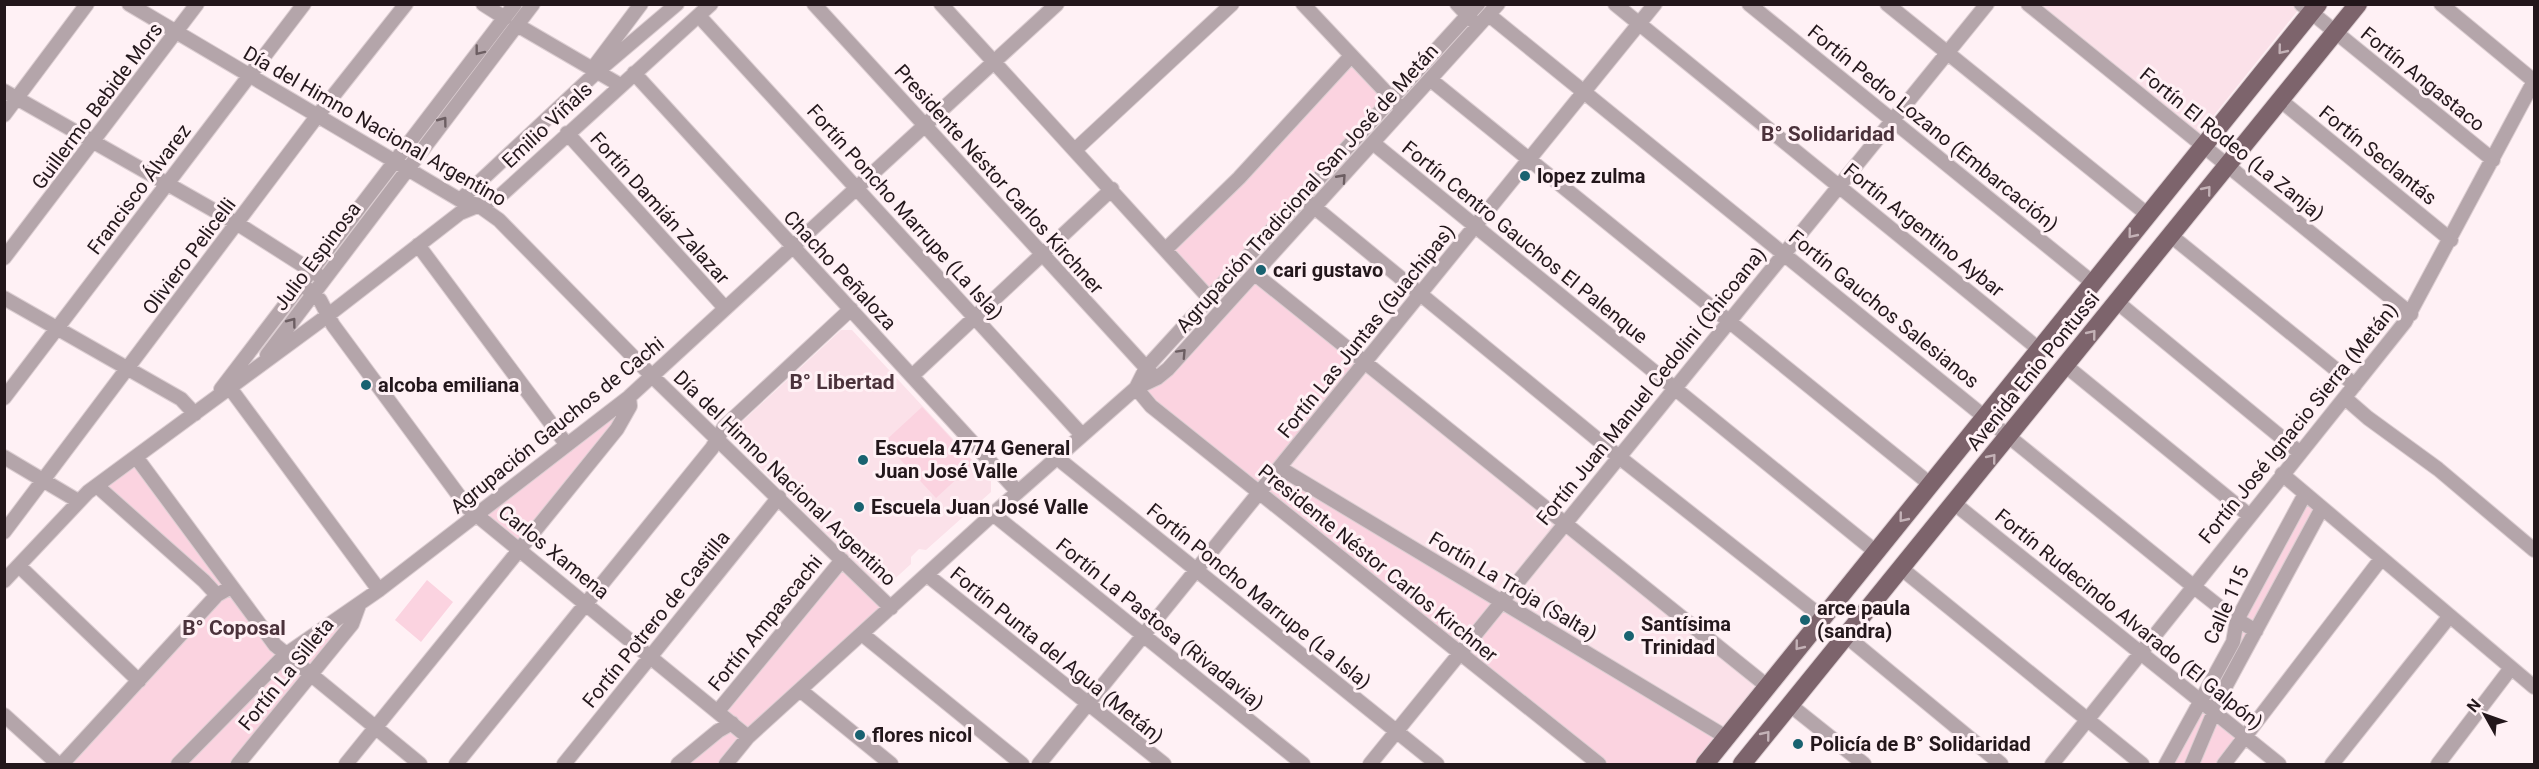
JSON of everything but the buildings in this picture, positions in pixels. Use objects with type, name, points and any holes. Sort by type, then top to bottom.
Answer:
[{"type":"main road","name":"Avenida Enio Pontussi","points":[[1742,765],[2010,437],[2358,4]]},
{"type":"main road","name":"Avenida Enio Pontussi","points":[[1705,765],[2148,215],[2310,7]]},
{"type":"street","points":[[4,115],[87,4]]},
{"type":"street","name":"Día del Himno Nacional Argentino","points":[[129,4],[395,159],[460,200],[478,205],[500,220],[652,376],[718,437],[891,608]]},
{"type":"street","name":"Guillermo Bebide Mors","points":[[4,258],[94,143],[197,4]]},
{"type":"street","name":"Francisco Álvarez","points":[[4,398],[304,4]]},
{"type":"street","name":"Oliviero Pelicelli","points":[[4,532],[129,369],[318,115],[406,4]]},
{"type":"street","points":[[483,4],[620,85]]},
{"type":"street","points":[[511,21],[515,4]]},
{"type":"street","points":[[511,21],[532,4]]},
{"type":"street","points":[[595,70],[641,4]]},
{"type":"street","name":"Emilio Viñals","points":[[460,200],[595,70],[677,4]]},
{"type":"street","name":"Emilio Viñals","points":[[256,368],[460,213],[499,197],[711,4]]},
{"type":"street","name":"Presidente Néstor Carlos Kirchner","points":[[814,4],[924,127],[1157,378]]},
{"type":"street","points":[[942,4],[1210,298]]},
{"type":"street","name":"Agrupación Gauchos de Cachi","points":[[178,765],[285,655],[379,590],[629,397],[1057,4]]},
{"type":"street","points":[[1076,149],[1232,4]]},
{"type":"street","points":[[1303,4],[1404,110]]},
{"type":"street","points":[[1457,4],[1479,27]]},
{"type":"street","name":"Agrupación Tradicional San José de Metán","points":[[1136,388],[1146,368],[1478,4]]},
{"type":"street","name":"Fortín Argentino Aybar","points":[[1615,4],[2040,350]]},
{"type":"street","name":"Fortín Las Juntas (Guachipas)","points":[[1039,765],[1655,4]]},
{"type":"street","name":"Fortín Pedro Lozano (Embarcación)","points":[[1749,4],[2093,283]]},
{"type":"street","points":[[1887,4],[2148,215]]},
{"type":"street","name":"Fortín Juan Manuel Cedolini (Chicoana)","points":[[1370,765],[1987,4]]},
{"type":"street","name":"Fortín El Rodeo (La Zanja)","points":[[2028,4],[2411,314]]},
{"type":"street","points":[[2441,4],[2534,81]]},
{"type":"street","name":"Fortín Angastaco","points":[[2310,7],[2335,33],[2493,160]]},
{"type":"street","name":"Agrupación Tradicional San José de Metán","points":[[726,765],[748,737],[1056,457],[1136,388],[1157,378],[1255,274],[1494,10]]},
{"type":"street","name":"Fortín Gauchos Salesianos","points":[[1494,10],[1585,92],[2193,586],[2237,620],[2256,631]]},
{"type":"street","name":"Fortín Poncho Marrupe (La Isla)","points":[[699,16],[1082,435]]},
{"type":"street","name":"Julio Espinosa","points":[[210,403],[395,159],[511,21]]},
{"type":"street","name":"Julio Espinosa","points":[[256,368],[408,168],[511,21]]},
{"type":"street","points":[[1166,249],[1239,178],[1351,56]]},
{"type":"street","name":"Chacho Peñaloza","points":[[634,73],[1018,492]]},
{"type":"street","points":[[1431,80],[1930,484]]},
{"type":"street","name":"Fortín José Ignacio Sierra (Metán)","points":[[2052,765],[2411,314],[2534,81]]},
{"type":"street","points":[[4,91],[238,224],[313,270],[323,280]]},
{"type":"street","name":"Fortín Seclantás","points":[[2280,100],[2451,240]]},
{"type":"street","name":"Fortín Damián Zalazar","points":[[567,133],[725,308]]},
{"type":"street","name":"Fortín Centro Gauchos El Palenque","points":[[1373,143],[1876,552]]},
{"type":"street","points":[[912,376],[1112,189]]},
{"type":"street","points":[[1302,197],[1619,457],[1822,617]]},
{"type":"street","points":[[2170,236],[2355,385]]},
{"type":"street","points":[[418,245],[567,445]]},
{"type":"street","points":[[1255,274],[1365,361],[1564,525],[1767,686]]},
{"type":"street","name":"Carlos Xamena","points":[[302,284],[320,300],[327,316],[468,508],[748,737]]},
{"type":"street","points":[[4,298],[181,399],[195,414]]},
{"type":"street","points":[[2117,302],[2299,452]]},
{"type":"street","points":[[456,765],[587,603],[724,427],[850,309]]},
{"type":"street","points":[[2066,366],[2250,516]]},
{"type":"street","points":[[4,581],[78,501],[256,368]]},
{"type":"street","points":[[230,388],[379,590]]},
{"type":"street","name":"Presidente Néstor Carlos Kirchner","points":[[1136,388],[1151,406],[1599,765]]},
{"type":"street","points":[[346,765],[522,550],[617,429],[630,406],[629,397]]},
{"type":"street","points":[[2345,398],[2367,418],[2438,469],[2535,550]]},
{"type":"street","points":[[4,457],[78,501]]},
{"type":"street","points":[[136,457],[231,587],[285,655],[420,765]]},
{"type":"street","name":"Fortín Poncho Marrupe (La Isla)","points":[[1056,457],[1437,765]]},
{"type":"street","name":"Fortín La Troja (Salta)","points":[[1280,468],[1726,737]]},
{"type":"street","points":[[2282,474],[2380,559],[2535,687]]},
{"type":"street","points":[[97,486],[204,581],[217,596]]},
{"type":"street","name":"Calle 115","points":[[2166,765],[2233,642],[2237,620],[2305,494]]},
{"type":"street","name":"Fortín Potrero de Castilla","points":[[564,765],[779,497]]},
{"type":"street","name":"Fortín Rudecindo Alvarado (El Galpón)","points":[[1955,504],[2214,715],[2279,765]]},
{"type":"street","points":[[2192,765],[2222,693],[2322,508]]},
{"type":"street","name":"Fortín La Pastosa (Rivadavia)","points":[[993,514],[1303,765]]},
{"type":"street","points":[[2224,765],[2380,559]]},
{"type":"street","name":"Fortín Ampascachi","points":[[718,711],[842,560]]},
{"type":"street","points":[[19,566],[139,681]]},
{"type":"street","points":[[1902,569],[2142,765]]},
{"type":"street","name":"Fortín Punta del Agua (Metán)","points":[[927,575],[1164,765]]},
{"type":"street","points":[[4,715],[60,765],[217,596],[231,587]]},
{"type":"street","name":"Fortín La Silleta","points":[[238,765],[352,624],[358,605]]},
{"type":"street","points":[[2332,765],[2449,617]]},
{"type":"street","points":[[862,634],[1022,765]]},
{"type":"street","points":[[1846,636],[2001,765]]},
{"type":"street","points":[[2438,765],[2511,668]]},
{"type":"street","points":[[801,690],[891,765]]},
{"type":"street","points":[[1790,705],[1864,765]]},
{"type":"street","points":[[678,765],[718,730],[732,723]]},
{"type":"shaded area","points":[[2293,4],[2299,9],[2199,134],[2038,5]]},
{"type":"shaded area","points":[[1351,56],[1392,99],[1210,299],[1166,249]]},
{"type":"shaded area","points":[[1255,274],[1365,361],[1261,493],[1151,406],[1143,390]]},
{"type":"shaded area","name":"Escuela 4774 General Juan José Valle","points":[[841,330],[852,330],[991,480],[991,492],[926,550],[919,549],[911,557],[911,564],[889,584],[878,585],[733,441],[733,430]]},
{"type":"shaded area","points":[[1365,361],[1765,686],[1726,736],[1280,468]]},
{"type":"shaded area","points":[[629,397],[626,415],[522,550],[477,516]]},
{"type":"shaded area","points":[[922,407],[974,463],[936,498],[884,442]]},
{"type":"shaded area","points":[[136,457],[285,655],[359,605],[238,764],[62,764],[217,596],[97,486]]},
{"type":"shaded area","points":[[1282,472],[1497,601],[1459,649],[1266,493]]},
{"type":"shaded area","points":[[2306,495],[2322,508],[2214,714],[2243,738],[2223,764],[2168,764]]},
{"type":"shaded area","points":[[842,560],[891,608],[726,764],[680,764],[732,723],[718,711]]},
{"type":"shaded area","points":[[427,580],[453,602],[421,642],[395,620]]},
{"type":"shaded area","points":[[1504,605],[1723,736],[1700,764],[1604,764],[1465,652]]},
{"type":"place","name":"lopez zulma","points":[[1525,176]]},
{"type":"place","name":"cari gustavo","points":[[1261,270]]},
{"type":"place","name":"alcoba emiliana","points":[[366,385]]},
{"type":"place","name":"Escuela 4774 General Juan José Valle","points":[[863,460]]},
{"type":"place","name":"Escuela Juan José Valle","points":[[859,507]]},
{"type":"place","name":"arce paula (sandra)","points":[[1805,620]]},
{"type":"place","name":"Santísima Trinidad","points":[[1629,636]]},
{"type":"place","name":"flores nicol","points":[[860,735]]},
{"type":"place","name":"Policía de B° Solidaridad","points":[[1798,744]]},
{"type":"district","name":"B° Solidaridad","points":[[1828,134]]},
{"type":"district","name":"B° Libertad","points":[[842,382]]},
{"type":"district","name":"B° Coposal","points":[[234,628]]}]
